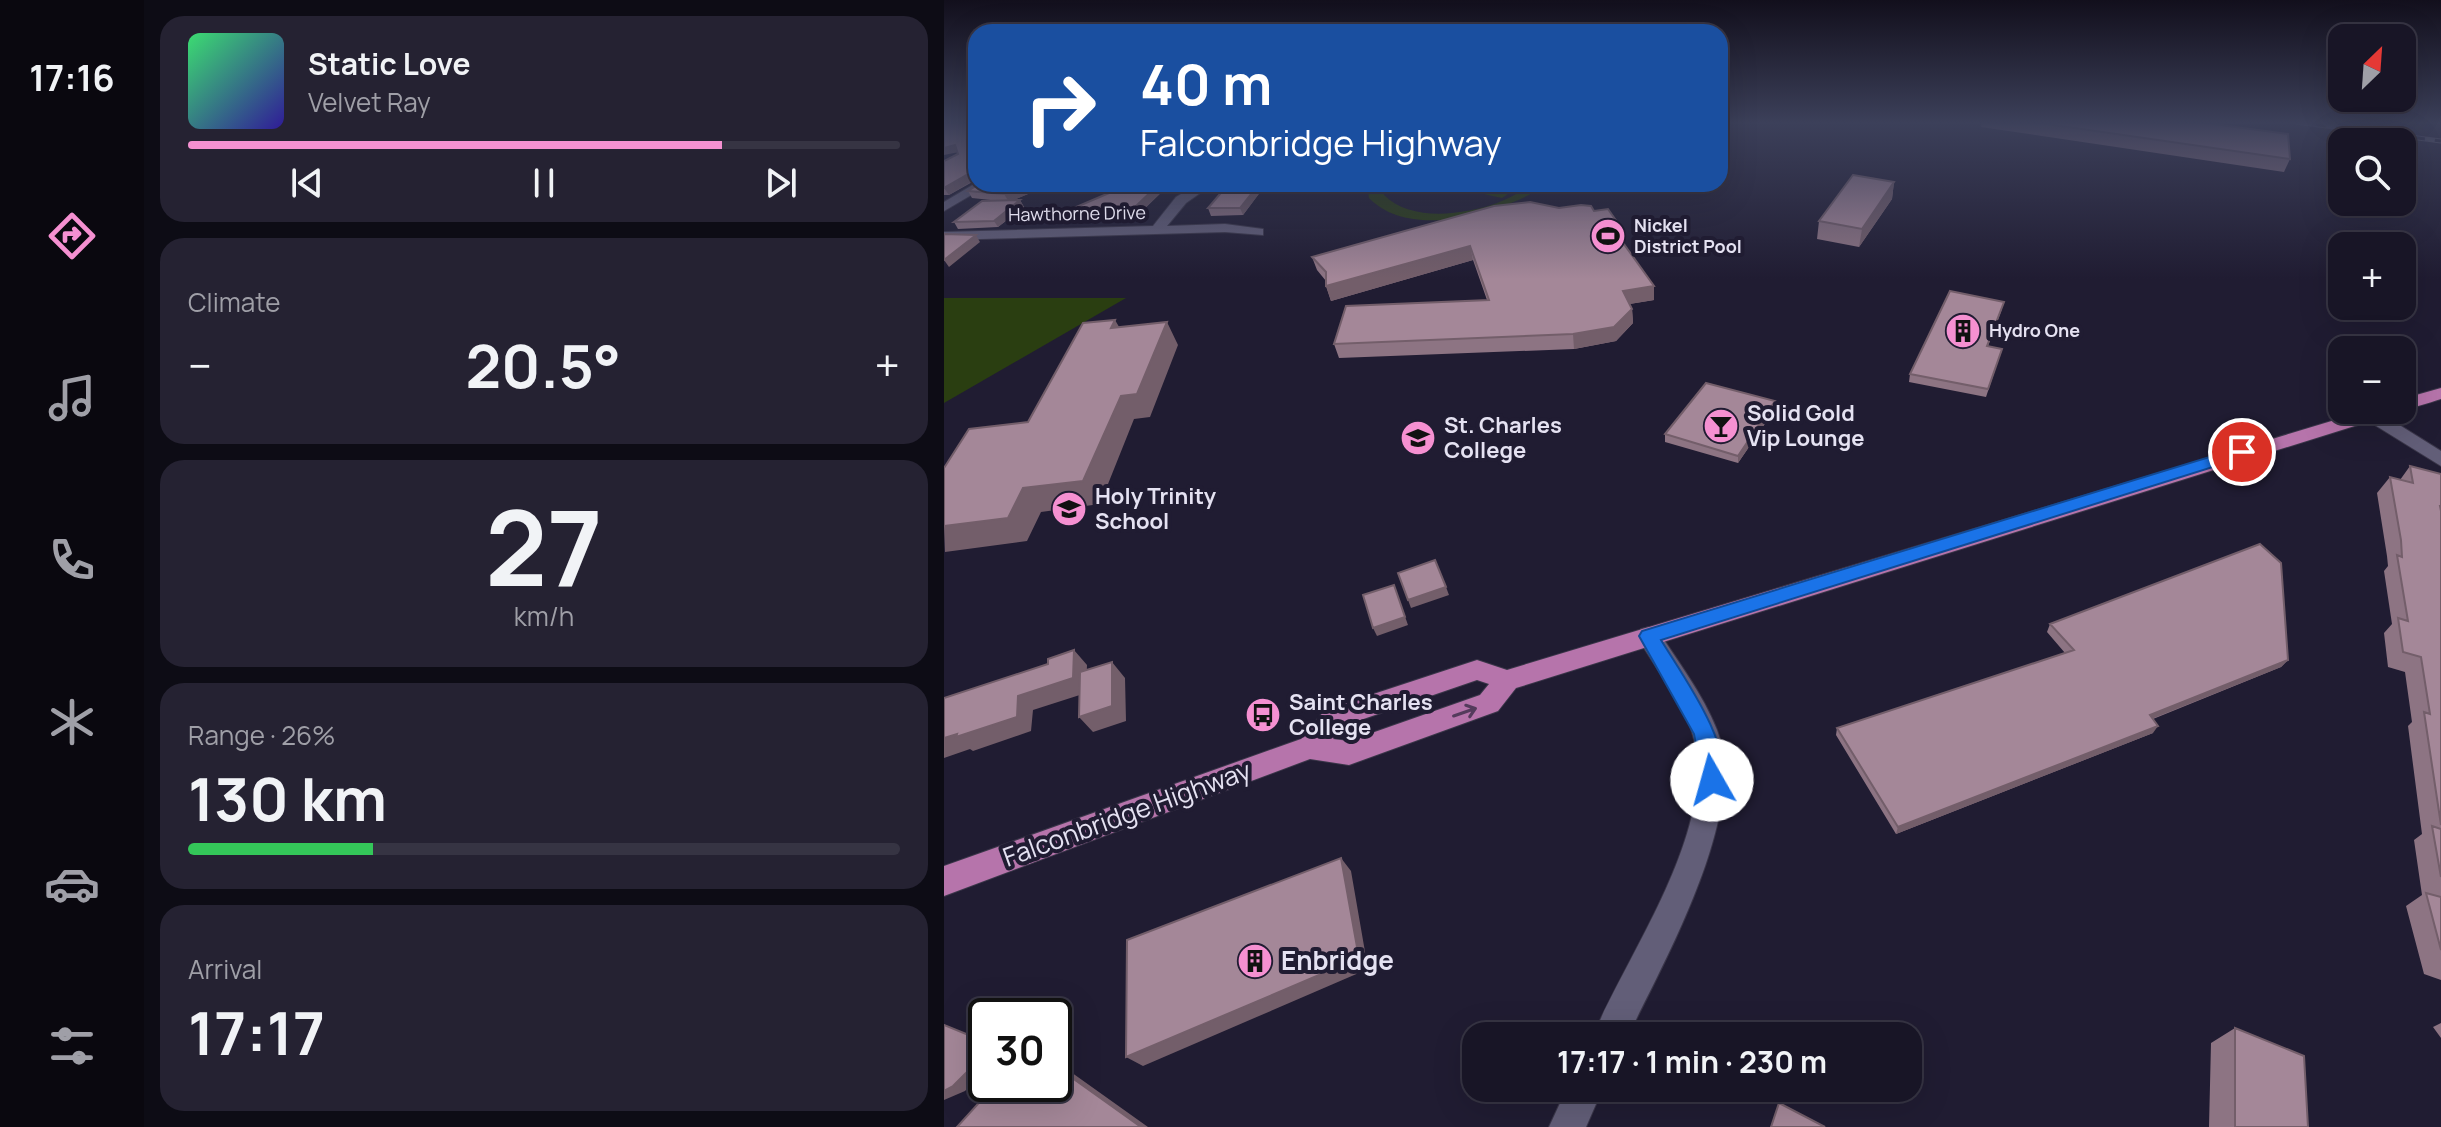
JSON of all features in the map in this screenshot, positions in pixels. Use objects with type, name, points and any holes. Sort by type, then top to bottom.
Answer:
[{"type":"main road","points":[[2416,401],[2441,393]]},
{"type":"main road","name":"Falconbridge Highway","points":[[944,881],[1310,747],[1349,753],[1489,703],[1507,680],[2338,424]]},
{"type":"main road","name":"Falconbridge Highway","points":[[1310,747],[1334,718],[1477,670],[1507,680]]},
{"type":"street","points":[[944,207],[970,192]]},
{"type":"street","points":[[1157,230],[1181,200],[1194,192]]},
{"type":"street","name":"Hawthorne Drive","points":[[944,236],[1225,228],[1258,232]]},
{"type":"street","points":[[2394,424],[2441,460]]},
{"type":"street","points":[[1617,1022],[1677,893],[1707,815],[1710,797],[1711,761],[1705,733],[1649,636]]},
{"type":"street","points":[[1567,1127],[1579,1102]]},
{"type":"green space","points":[[1368,192],[1383,192],[1395,204],[1423,213],[1438,214],[1469,211],[1520,192],[1534,192],[1484,212],[1433,220],[1409,218],[1387,211],[1369,198]]},
{"type":"green space","points":[[1475,192],[1511,192],[1502,198]]},
{"type":"green space","points":[[944,298],[1126,298],[944,403]]},
{"type":"building","points":[[944,175],[967,175],[944,188]]},
{"type":"building","points":[[1853,175],[1894,182],[1862,229],[1819,221]]},
{"type":"building","points":[[1111,192],[1151,192],[1135,207],[1074,208]]},
{"type":"building","points":[[1222,192],[1253,192],[1240,208],[1208,208]]},
{"type":"building","points":[[1020,200],[994,221],[954,222],[982,201]]},
{"type":"building","points":[[1530,202],[1559,208],[1581,205],[1591,206],[1594,211],[1608,209],[1624,232],[1616,233],[1654,286],[1623,291],[1632,309],[1614,327],[1573,334],[1334,344],[1346,306],[1489,300],[1470,246],[1326,286],[1326,272],[1312,257],[1494,206]]},
{"type":"building","points":[[944,234],[976,235],[944,260]]},
{"type":"building","name":"Hydro One","points":[[1950,291],[2004,302],[1987,346],[2002,349],[1988,389],[1910,374]]},
{"type":"building","points":[[1115,320],[1111,328],[1167,322],[1137,394],[1121,396],[1083,481],[1023,488],[1008,518],[944,526],[944,468],[969,429],[1028,422],[1083,323]]},
{"type":"building","name":"Solid Gold Vip Lounge","points":[[1706,383],[1775,401],[1738,456],[1665,434]]},
{"type":"building","points":[[2410,466],[2441,474],[2441,825],[2424,712],[2430,714],[2421,657],[2403,652],[2398,618],[2408,621],[2397,555],[2402,557],[2401,540],[2390,477],[2413,483]]},
{"type":"building","points":[[2260,544],[2281,563],[2288,660],[2150,715],[2158,726],[1898,827],[1837,728],[2074,650],[2050,624]]},
{"type":"building","points":[[1435,560],[1446,587],[1408,600],[1398,573]]},
{"type":"building","points":[[1394,585],[1405,617],[1373,628],[1363,595]]},
{"type":"building","points":[[1074,650],[1073,678],[1018,696],[1017,717],[944,738],[944,698],[1048,664],[1048,659]]},
{"type":"building","points":[[1112,662],[1112,706],[1079,717],[1080,672]]},
{"type":"building","points":[[2432,826],[2441,829],[2441,877]]},
{"type":"building","name":"Enbridge","points":[[1341,858],[1359,958],[1126,1057],[1127,940]]},
{"type":"building","points":[[2426,893],[2441,897],[2441,950]]},
{"type":"building","points":[[944,1025],[968,1035],[968,1063],[967,1072],[944,1091]]},
{"type":"building","points":[[2235,1028],[2304,1056],[2308,1127],[2235,1127]]},
{"type":"building","points":[[1072,1078],[1141,1127],[957,1127],[980,1102],[1072,1102]]},
{"type":"building","points":[[1779,1103],[1825,1127],[1771,1127]]},
{"type":"place","name":"Nickel District Pool","points":[[1608,236]]},
{"type":"place","name":"Hydro One","points":[[1963,331]]},
{"type":"place","name":"Solid Gold Vip Lounge","points":[[1721,426]]},
{"type":"place","name":"St. Charles College","points":[[1418,438]]},
{"type":"place","name":"Holy Trinity School","points":[[1069,509]]},
{"type":"place","name":"Saint Charles College","points":[[1263,715]]},
{"type":"place","name":"Enbridge","points":[[1255,961]]},
{"type":"route","points":[[1712,780],[1705,733],[1649,636],[2242,452]]}]
